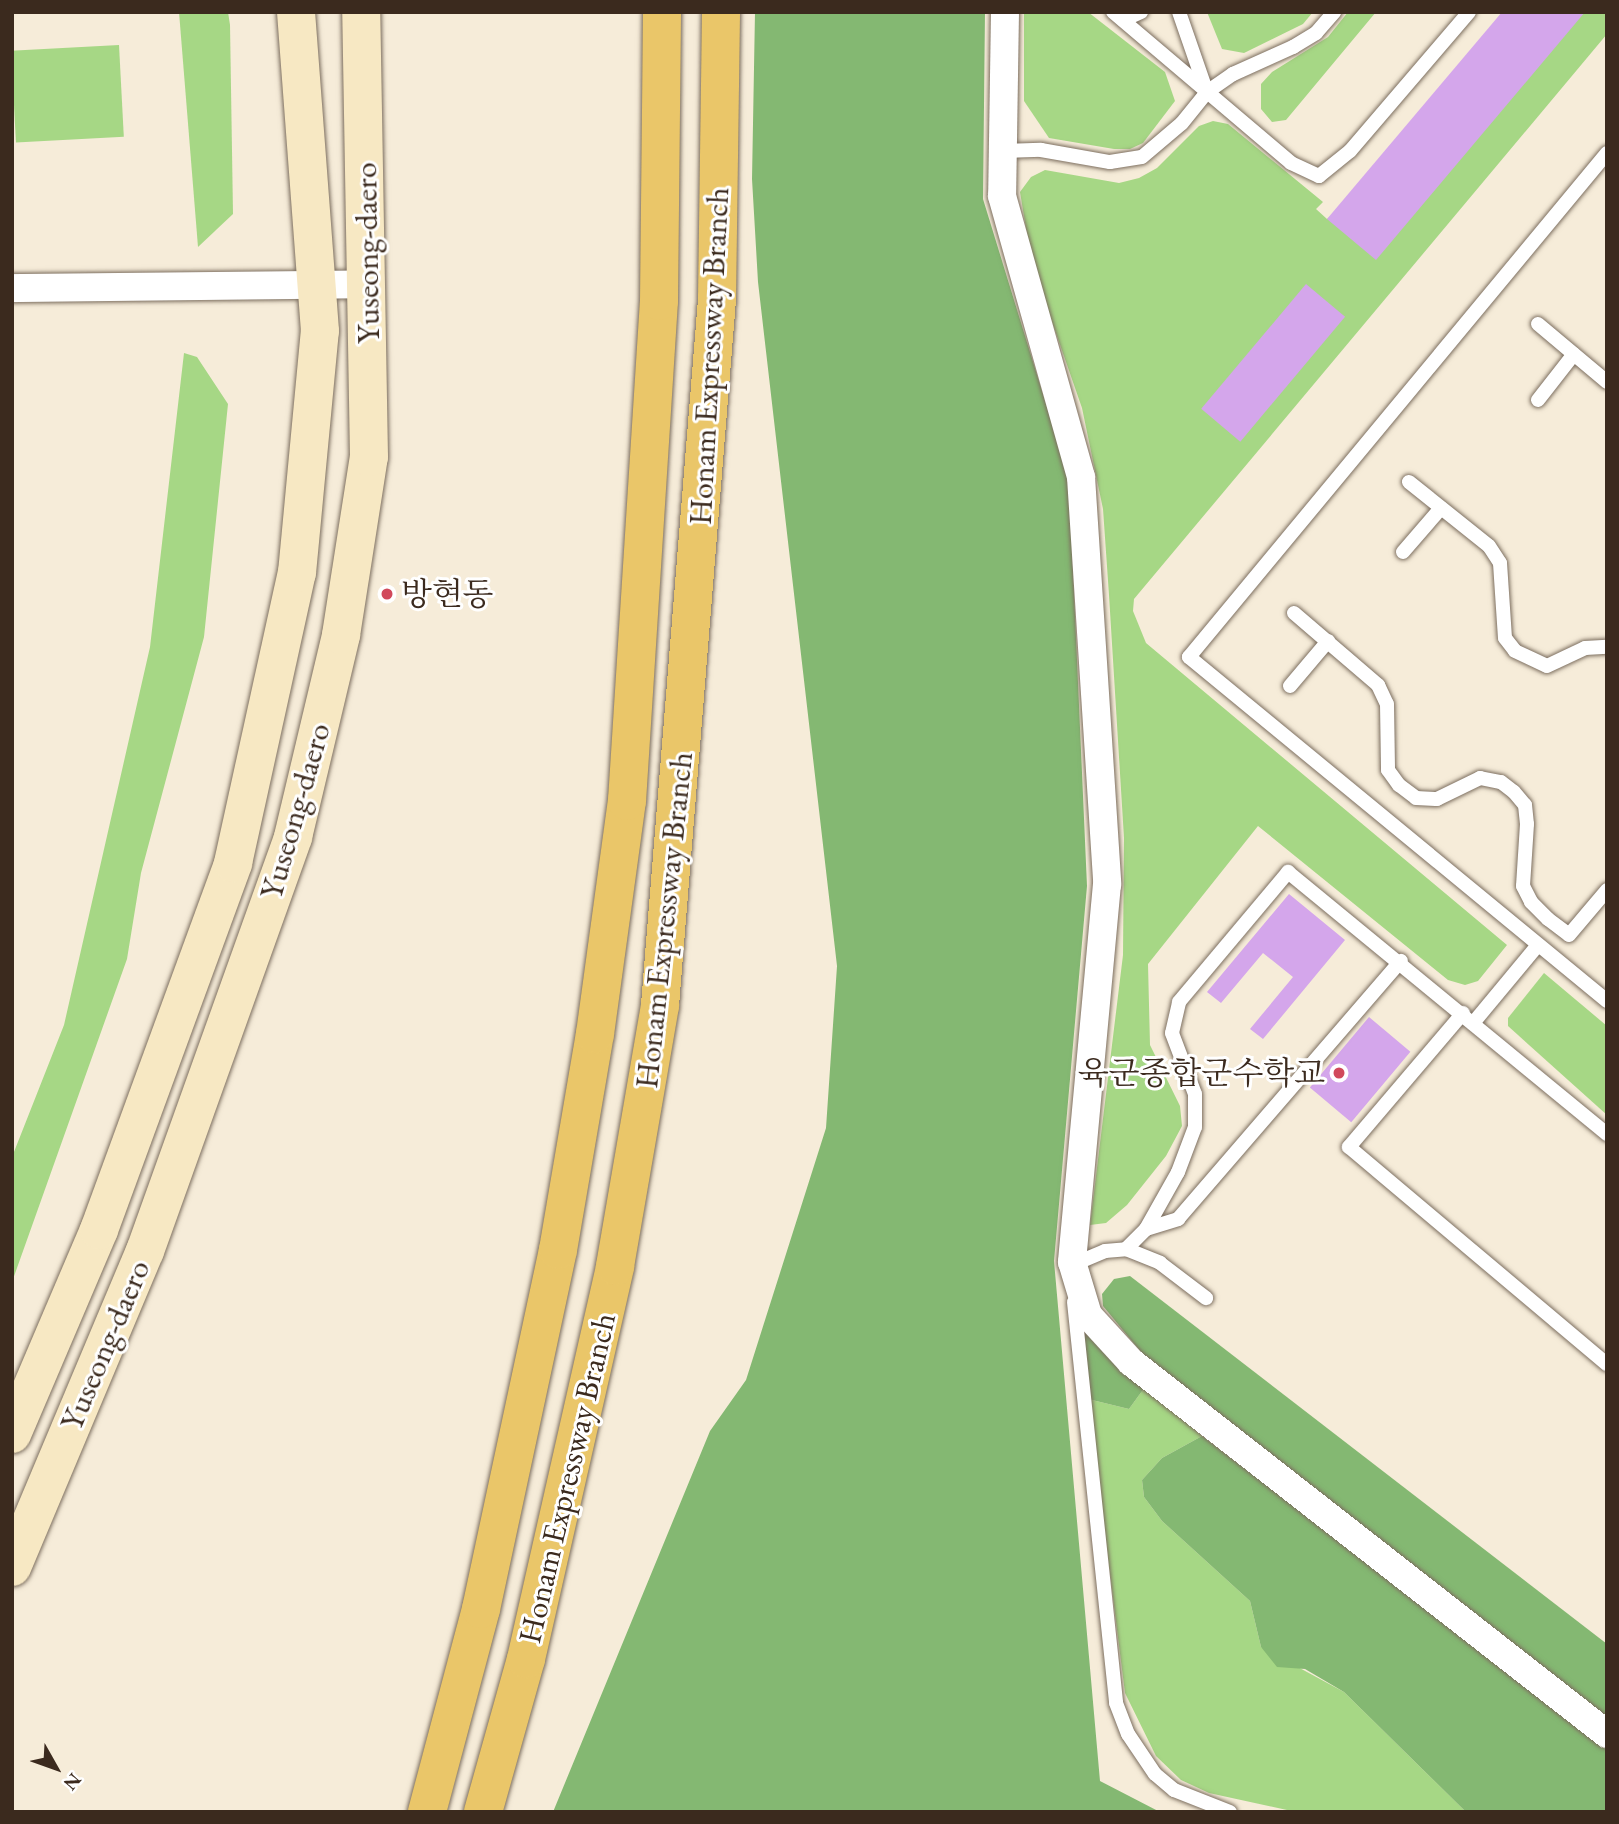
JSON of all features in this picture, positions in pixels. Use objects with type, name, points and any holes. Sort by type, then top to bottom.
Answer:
[{"type":"highway","name":"Honam Expressway Branch","points":[[427,1812],[481,1609],[558,1250],[627,801],[659,301],[662,12]]},
{"type":"highway","name":"Honam Expressway Branch","points":[[484,1812],[526,1659],[615,1266],[660,1004],[717,300],[721,12]]},
{"type":"main road","name":"Yuseong-daero","points":[[12,1434],[99,1230],[233,863],[297,573],[320,331],[296,12]]},
{"type":"main road","name":"Yuseong-daero","points":[[12,1567],[145,1251],[293,837],[341,635],[369,457],[368,284],[361,12]]},
{"type":"street","points":[[1004,12],[1002,196],[1081,477],[1107,884],[1072,1262],[1088,1315],[1131,1363],[1607,1734]]},
{"type":"street","points":[[12,288],[368,284]]},
{"type":"lane","points":[[1118,16],[1141,12]]},
{"type":"lane","points":[[1179,12],[1207,92]]},
{"type":"lane","points":[[1003,151],[1041,150],[1127,161],[1154,149],[1207,92],[1233,74],[1293,47],[1316,33],[1334,12]]},
{"type":"lane","points":[[1118,16],[1291,163],[1319,176],[1343,159],[1469,12]]},
{"type":"lane","points":[[1607,153],[1189,656],[1537,946],[1607,1001]]},
{"type":"lane","points":[[1538,324],[1607,382]]},
{"type":"lane","points":[[1538,400],[1574,354]]},
{"type":"lane","points":[[1409,482],[1489,546],[1500,563],[1505,638],[1515,652],[1547,666],[1585,648],[1607,647]]},
{"type":"lane","points":[[1403,552],[1441,508]]},
{"type":"lane","points":[[1294,613],[1378,685],[1387,705],[1388,771],[1399,785],[1416,798],[1437,799],[1480,778],[1501,782],[1525,805],[1523,886],[1531,902],[1548,919],[1569,935],[1607,890]]},
{"type":"lane","points":[[1290,686],[1328,641]]},
{"type":"lane","points":[[1126,1250],[1146,1229],[1178,1172],[1195,1126],[1195,1094],[1172,1033],[1179,1002],[1281,876],[1294,873],[1607,1134]]},
{"type":"lane","points":[[1537,946],[1349,1147],[1607,1364]]},
{"type":"lane","points":[[1146,1229],[1178,1219],[1401,961]]},
{"type":"lane","points":[[1206,1297],[1160,1263],[1126,1250],[1072,1262],[1086,1443],[1116,1703],[1128,1734],[1155,1774],[1174,1790],[1230,1812]]},
{"type":"green space","points":[[179,12],[228,12],[230,25],[233,214],[198,247]]},
{"type":"green space","points":[[755,12],[985,12],[983,199],[1069,479],[1087,886],[1054,1261],[1100,1781],[1160,1812],[553,1812],[710,1431],[746,1380],[826,1128],[837,966],[758,282],[752,179]]},
{"type":"green space","points":[[1024,12],[1088,12],[1165,72],[1175,101],[1143,143],[1130,149],[1114,149],[1049,138],[1024,101]]},
{"type":"green space","points":[[1207,12],[1313,12],[1303,24],[1244,53],[1222,49]]},
{"type":"green space","points":[[1348,12],[1376,12],[1286,120],[1272,122],[1261,109],[1261,84],[1272,72],[1328,37]]},
{"type":"green space","points":[[1584,12],[1607,12],[1607,34],[1134,599],[1133,611],[1146,643],[1507,945],[1478,981],[1465,985],[1448,980],[1258,826],[1148,964],[1150,1045],[1180,1106],[1182,1126],[1166,1156],[1127,1205],[1106,1223],[1090,1225],[1123,955],[1124,838],[1109,595],[1103,509],[1082,408],[1032,264],[1020,192],[1031,177],[1045,170],[1119,183],[1139,178],[1157,168],[1199,126],[1213,121],[1228,124],[1323,202],[1316,209],[1327,219]]},
{"type":"green space","points":[[119,45],[124,137],[16,143],[12,51]]},
{"type":"green space","points":[[184,353],[197,357],[228,404],[204,637],[141,873],[127,959],[12,1282],[12,1157],[64,1025],[150,647]]},
{"type":"green space","points":[[1544,973],[1607,1026],[1607,1115],[1508,1026],[1508,1018]]},
{"type":"green space","points":[[1130,1276],[1607,1644],[1607,1721],[1141,1352],[1103,1306],[1102,1294],[1114,1279]]},
{"type":"green space","points":[[1081,1321],[1145,1387],[1129,1409],[1088,1399]]},
{"type":"green space","points":[[1145,1387],[1202,1436],[1162,1458],[1142,1480],[1144,1497],[1162,1521],[1250,1601],[1261,1647],[1344,1692],[1466,1812],[1287,1810],[1209,1793],[1181,1780],[1156,1756],[1125,1693],[1088,1399],[1129,1409]]},
{"type":"green space","points":[[1202,1436],[1607,1745],[1607,1812],[1466,1812],[1344,1692],[1305,1669],[1277,1667],[1261,1647],[1250,1601],[1162,1521],[1144,1497],[1142,1480],[1162,1458]]},
{"type":"building","points":[[1502,12],[1585,12],[1376,260],[1327,219]]},
{"type":"building","points":[[1306,284],[1345,317],[1240,442],[1201,409]]},
{"type":"building","points":[[1289,894],[1345,940],[1263,1039],[1250,1029],[1293,977],[1263,953],[1221,1003],[1207,992]]},
{"type":"building","points":[[1369,1017],[1410,1052],[1351,1122],[1310,1087]]},
{"type":"place","name":"방현동","points":[[387,594]]},
{"type":"place","name":"육군종합군수학교","points":[[1339,1073]]}]
